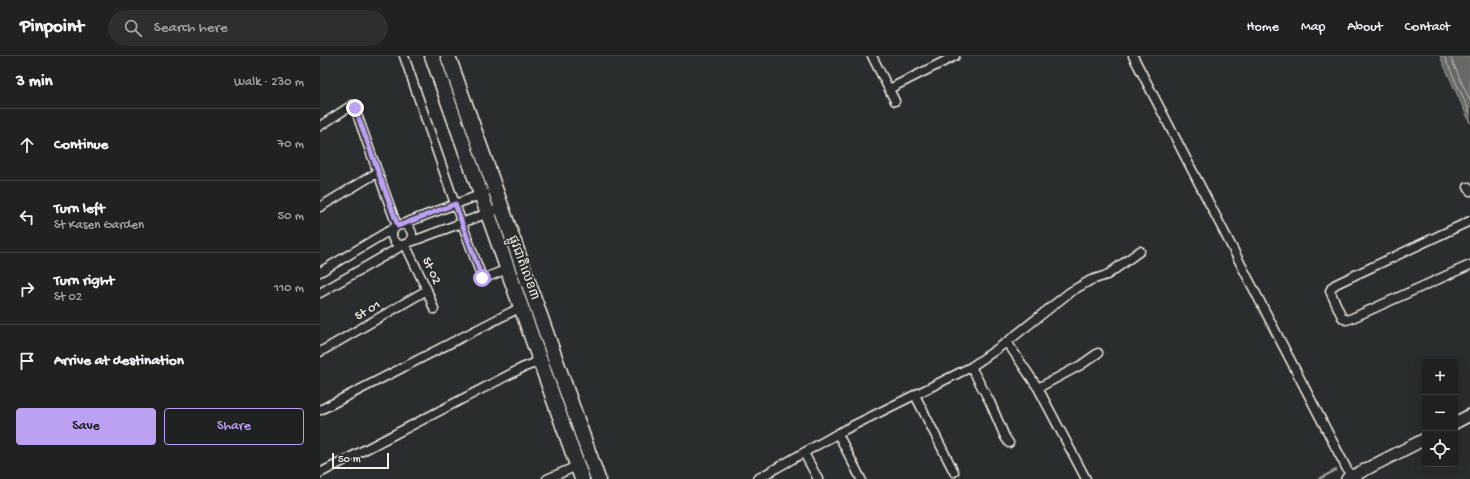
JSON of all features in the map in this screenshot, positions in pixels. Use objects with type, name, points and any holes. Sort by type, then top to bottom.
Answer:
[{"type":"highway","name":"ផ្លូវជាតិលេខ៣","points":[[432,56],[579,472]]},
{"type":"highway","name":"ផ្លូវជាតិលេខ៣","points":[[448,56],[598,479]]},
{"type":"main road","points":[[1458,422],[1470,416]]},
{"type":"main road","points":[[1350,478],[1422,441]]},
{"type":"street","points":[[404,56],[482,278],[507,269]]},
{"type":"street","points":[[872,56],[895,101]]},
{"type":"street","points":[[889,89],[955,56]]},
{"type":"street","points":[[1133,56],[1350,478]]},
{"type":"street","points":[[320,126],[352,105],[354,106],[398,226]]},
{"type":"street","points":[[320,207],[378,172]]},
{"type":"street","points":[[320,272],[398,226],[495,190]]},
{"type":"street","points":[[320,293],[405,244],[502,208]]},
{"type":"street","points":[[1470,221],[1336,284],[1330,291],[1342,317],[1346,320],[1470,265]]},
{"type":"street","points":[[398,226],[406,226],[411,231],[411,237],[405,244],[398,244],[393,240],[393,230],[398,226]]},
{"type":"street","name":"St 02","points":[[405,244],[427,290],[434,310]]},
{"type":"street","points":[[757,479],[838,434],[971,368],[1007,342],[1070,292],[1090,280],[1107,275],[1140,251]]},
{"type":"street","name":"St 01","points":[[320,352],[427,290]]},
{"type":"street","points":[[320,410],[521,307]]},
{"type":"street","points":[[1007,342],[1038,388],[1086,479]]},
{"type":"street","points":[[1038,388],[1081,365],[1098,353]]},
{"type":"street","points":[[320,473],[522,368],[540,361]]},
{"type":"street","points":[[971,368],[990,402],[1009,443]]},
{"type":"street","points":[[915,395],[954,472]]},
{"type":"street","points":[[838,434],[861,479]]},
{"type":"street","points":[[804,453],[818,479]]},
{"type":"street","points":[[548,479],[579,472]]},
{"type":"water","points":[[1440,56],[1470,56],[1470,123]]},
{"type":"waterway","points":[[1319,479],[1336,470]]},
{"type":"route","points":[[355,108],[398,226],[455,204],[482,278]]}]
